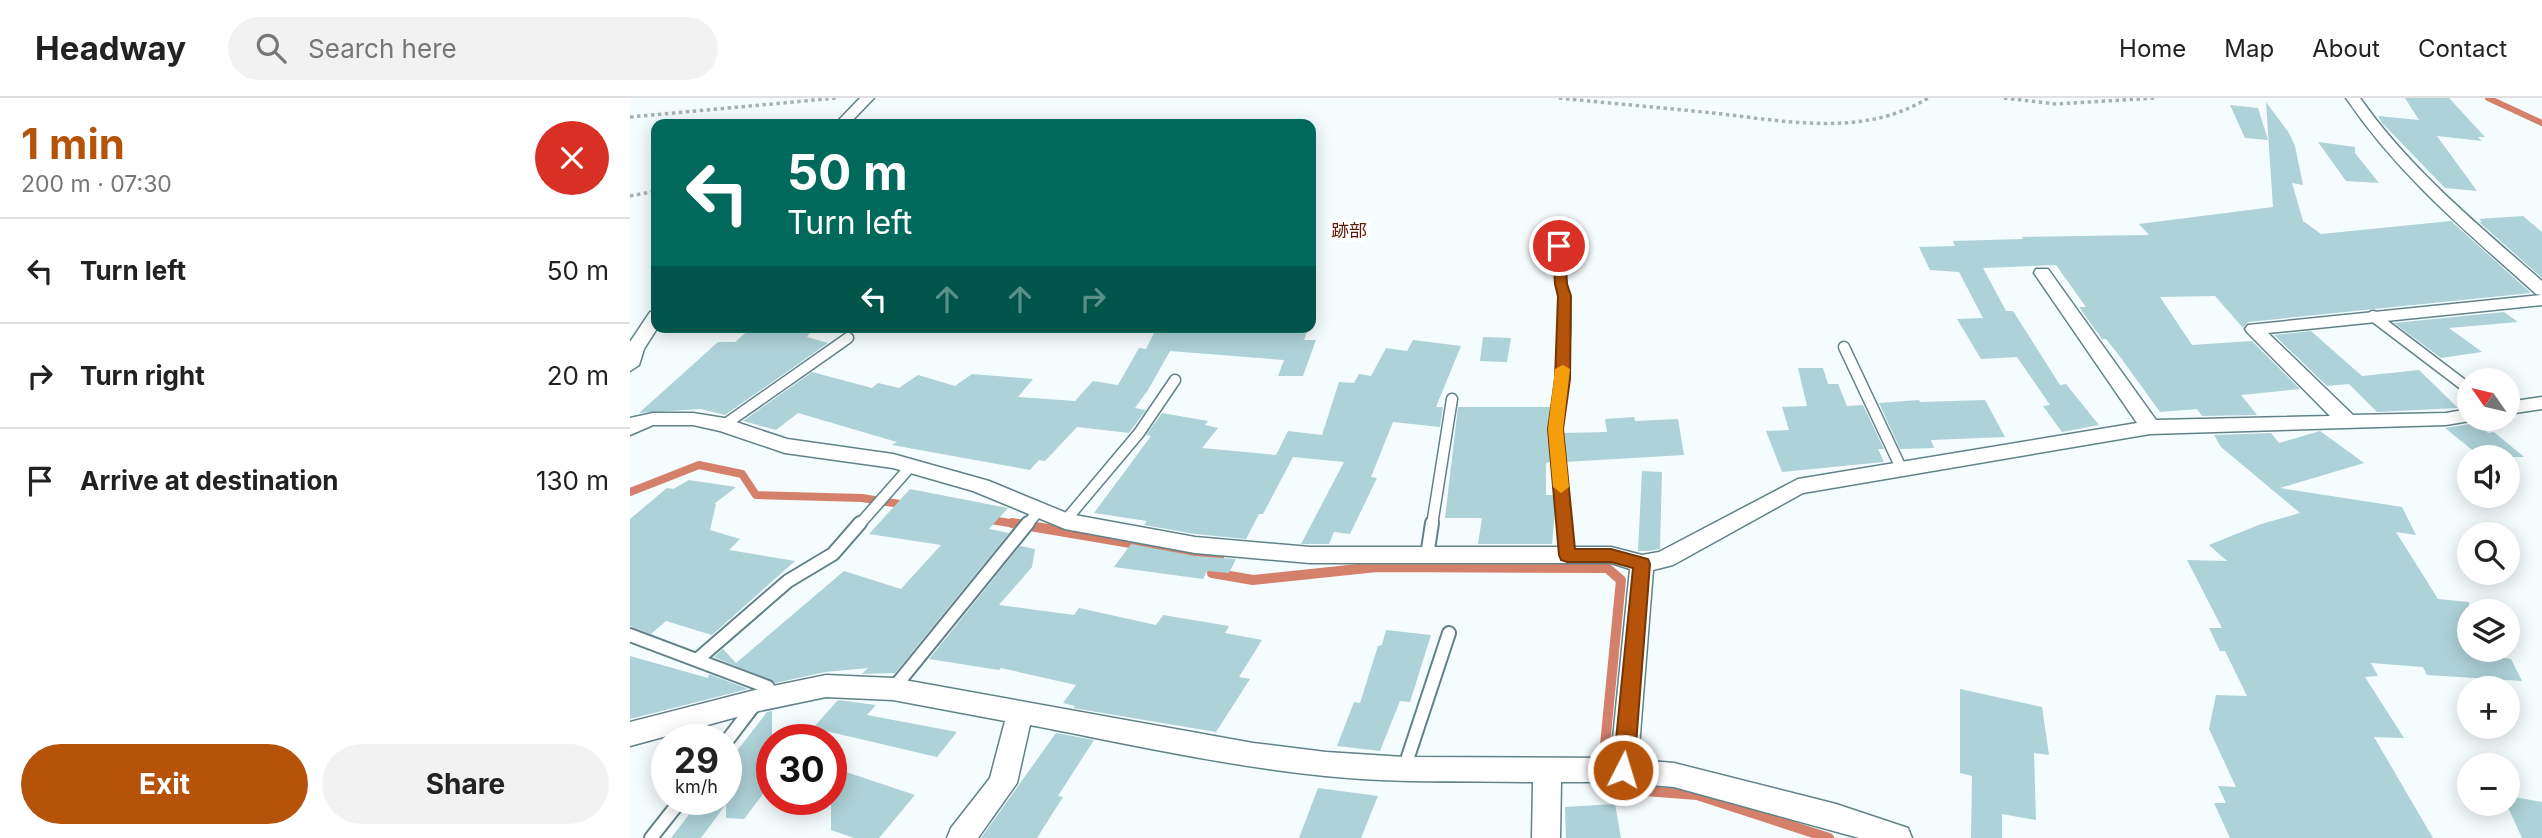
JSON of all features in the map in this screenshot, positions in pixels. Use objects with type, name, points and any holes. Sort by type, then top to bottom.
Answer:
[{"type":"street","points":[[847,119],[867,98]]},
{"type":"street","points":[[2353,98],[2380,136],[2437,196],[2542,290]]},
{"type":"street","points":[[2042,273],[2150,427]]},
{"type":"street","points":[[2346,420],[2254,329],[2542,300]]},
{"type":"street","points":[[630,365],[635,349],[651,324]]},
{"type":"street","points":[[2520,406],[2542,403]]},
{"type":"street","points":[[631,424],[653,419],[693,419],[724,425],[785,446],[893,461],[981,486],[1036,514],[1195,545],[1310,555],[1611,555],[1642,564],[1665,559],[1798,485],[1902,470],[2150,427],[2457,417]]},
{"type":"street","points":[[1608,770],[1642,564]]},
{"type":"street","points":[[630,734],[759,700],[826,686],[893,689],[1253,755],[1326,764],[1404,769],[1608,770],[1675,775],[1723,785],[1836,817],[1898,838]]},
{"type":"street","points":[[961,838],[1003,783],[1020,712]]},
{"type":"street","points":[[1546,838],[1547,769]]},
{"type":"lane","points":[[1559,246],[1561,284],[1565,296],[1562,379],[1556,429],[1567,555]]},
{"type":"lane","points":[[2373,316],[2457,381]]},
{"type":"lane","points":[[724,425],[848,338]]},
{"type":"lane","points":[[1844,347],[1902,470]]},
{"type":"lane","points":[[1065,521],[1139,433],[1175,380]]},
{"type":"lane","points":[[1427,556],[1451,399]]},
{"type":"lane","points":[[698,659],[788,581],[833,554],[911,466]]},
{"type":"lane","points":[[893,689],[1036,514]]},
{"type":"lane","points":[[1404,769],[1449,633]]},
{"type":"lane","points":[[630,635],[768,687],[740,724]]},
{"type":"lane","points":[[651,838],[669,815]]},
{"type":"path","points":[[630,117],[837,98]]},
{"type":"path","points":[[1559,98],[1825,123],[1883,118],[1906,112],[1928,98]]},
{"type":"path","points":[[2004,98],[2039,104],[2077,104],[2155,98]]},
{"type":"path","points":[[630,196],[651,192]]},
{"type":"building","points":[[2405,98],[2449,98],[2485,137],[2478,137],[2482,141],[2437,136],[2477,191],[2445,188],[2382,123],[2378,116],[2419,120]]},
{"type":"building","points":[[2266,102],[2289,133],[2295,146],[2303,185],[2292,183],[2303,221],[2321,234],[2451,221],[2531,293],[2248,322],[2243,328],[2215,296],[2160,297],[2192,345],[2252,341],[2300,389],[2241,395],[2257,415],[2202,416],[2197,409],[2160,412],[2118,354],[2106,339],[2102,339],[2079,307],[2086,307],[2056,265],[1983,268],[2006,311],[2013,311],[2060,385],[2066,384],[2099,425],[2062,432],[2043,406],[2050,405],[2017,357],[1981,359],[1957,319],[1983,318],[1959,272],[1930,270],[1919,247],[1955,246],[1953,241],[2023,239],[2022,237],[2149,235],[2139,224],[2273,207]]},
{"type":"building","points":[[2230,105],[2258,108],[2268,140],[2245,138]]},
{"type":"building","points":[[2318,142],[2355,147],[2355,153],[2379,183],[2346,181]]},
{"type":"building","points":[[2523,216],[2542,232],[2542,278],[2479,222],[2482,222],[2479,219]]},
{"type":"building","points":[[2504,312],[2518,322],[2449,328],[2482,352],[2441,358],[2394,323]]},
{"type":"building","points":[[2311,331],[2362,376],[2419,370],[2457,408],[2377,412],[2349,384],[2327,386],[2274,335]]},
{"type":"building","points":[[745,333],[810,333],[807,337],[828,343],[725,415],[701,409],[639,413],[718,342],[735,342]]},
{"type":"building","points":[[1154,333],[1307,333],[1304,340],[1316,340],[1303,376],[1278,376],[1284,360],[1170,351],[1135,408],[1146,410],[1129,433],[1077,427],[1045,461],[1039,460],[1030,470],[892,445],[897,442],[798,413],[776,430],[743,421],[812,372],[872,388],[878,383],[899,388],[918,375],[955,386],[972,374],[1033,379],[1018,397],[1075,401],[1093,381],[1118,385],[1139,348],[1146,349]]},
{"type":"building","points":[[1483,337],[1511,338],[1507,362],[1480,361]]},
{"type":"building","points":[[1413,340],[1461,346],[1436,407],[1443,407],[1440,427],[1393,422],[1371,477],[1377,478],[1350,534],[1334,532],[1329,544],[1301,544],[1344,462],[1293,457],[1263,514],[1259,514],[1246,539],[1195,534],[1144,525],[1147,521],[1094,513],[1151,436],[1146,435],[1162,413],[1208,421],[1205,425],[1218,428],[1202,448],[1276,455],[1288,431],[1322,435],[1339,382],[1354,383],[1359,374],[1371,376],[1386,348],[1407,351]]},
{"type":"building","points":[[1798,368],[1823,368],[1828,384],[1838,384],[1847,406],[1863,405],[1884,449],[1878,449],[1884,462],[1782,472],[1766,431],[1789,430],[1782,407],[1807,406]]},
{"type":"building","points":[[1985,400],[2005,437],[1931,440],[1934,448],[1900,449],[1879,403]]},
{"type":"building","points":[[1458,407],[1550,407],[1550,462],[1546,463],[1546,495],[1554,495],[1552,544],[1478,544],[1482,518],[1445,518]]},
{"type":"building","points":[[1634,417],[1635,421],[1678,419],[1684,455],[1565,462],[1563,433],[1607,432],[1605,419]]},
{"type":"building","points":[[2457,426],[2457,431],[2494,432],[2510,445],[2466,445],[2445,428]]},
{"type":"building","points":[[2320,431],[2364,463],[2280,488],[2402,507],[2416,535],[2396,532],[2438,599],[2457,601],[2457,662],[2512,662],[2520,676],[2427,675],[2423,667],[2371,663],[2378,676],[2365,677],[2404,738],[2374,737],[2433,838],[2230,838],[2214,803],[2226,803],[2218,786],[2236,787],[2209,729],[2216,695],[2247,696],[2225,651],[2220,651],[2209,628],[2222,628],[2187,560],[2227,561],[2209,545],[2261,524],[2300,513],[2221,447],[2214,435],[2271,433],[2279,443]]},
{"type":"building","points":[[1642,471],[1662,472],[1660,549],[1649,551],[1638,551]]},
{"type":"building","points":[[689,480],[736,487],[714,504],[710,530],[740,539],[729,550],[795,561],[712,635],[666,621],[651,634],[630,626],[630,519],[667,488],[673,489]]},
{"type":"building","points":[[910,489],[1008,508],[989,529],[1009,533],[895,673],[862,674],[868,668],[825,672],[776,683],[714,657],[723,649],[736,663],[844,571],[901,589],[941,545],[869,534]]},
{"type":"building","points":[[1131,544],[1195,556],[1236,559],[1229,573],[1207,571],[1203,579],[1114,567]]},
{"type":"building","points":[[1020,546],[1035,549],[1032,567],[999,605],[1074,615],[1079,608],[1156,625],[1163,615],[1229,626],[1225,633],[1262,640],[1239,677],[1250,679],[1216,732],[1073,708],[1075,706],[1063,703],[1076,685],[1001,668],[999,670],[929,659]]},
{"type":"building","points":[[1386,630],[1431,635],[1410,702],[1400,701],[1380,751],[1337,746],[1354,702],[1360,703],[1378,646],[1382,645]]},
{"type":"building","points":[[630,656],[708,678],[709,674],[748,689],[630,719]]},
{"type":"building","points":[[1960,689],[2042,707],[2049,755],[2034,753],[2036,820],[2002,814],[2002,838],[1971,838],[1972,776],[1960,773]]},
{"type":"building","points":[[838,700],[876,705],[867,715],[957,732],[937,757],[847,736],[847,724],[817,724]]},
{"type":"building","points":[[772,711],[772,724],[758,724],[767,712]]},
{"type":"building","points":[[756,726],[756,803],[744,819],[726,818],[726,815],[742,815],[742,744]]},
{"type":"building","points":[[1056,733],[1094,740],[1058,796],[1063,797],[1037,838],[981,838]]},
{"type":"building","points":[[847,772],[915,795],[879,838],[854,838],[831,830],[831,815],[847,815]]},
{"type":"building","points":[[1318,788],[1378,796],[1361,838],[1299,838]]},
{"type":"building","points":[[2520,798],[2542,802],[2542,838],[2522,838],[2512,816],[2520,816]]},
{"type":"building","points":[[1615,804],[1621,838],[1566,838],[1565,807]]},
{"type":"building","points":[[689,815],[718,815],[701,838],[671,838]]},
{"type":"waterway","points":[[2488,98],[2542,123]]},
{"type":"waterway","points":[[630,492],[699,465],[742,474],[756,495],[862,498],[906,505]]},
{"type":"waterway","points":[[985,519],[1022,525]]},
{"type":"waterway","points":[[1012,523],[1219,558],[1212,573],[1253,580],[1377,567],[1607,568],[1621,580],[1605,745],[1605,788],[1697,795],[1829,838]]},
{"type":"slow traffic","points":[[1561,487],[1556,429],[1563,369]]},
{"type":"district","name":"跡部","points":[[1349,231]]},
{"type":"route","points":[[1559,246],[1561,284],[1565,296],[1562,379],[1556,429],[1567,555],[1611,555],[1642,564],[1623,770]]}]
